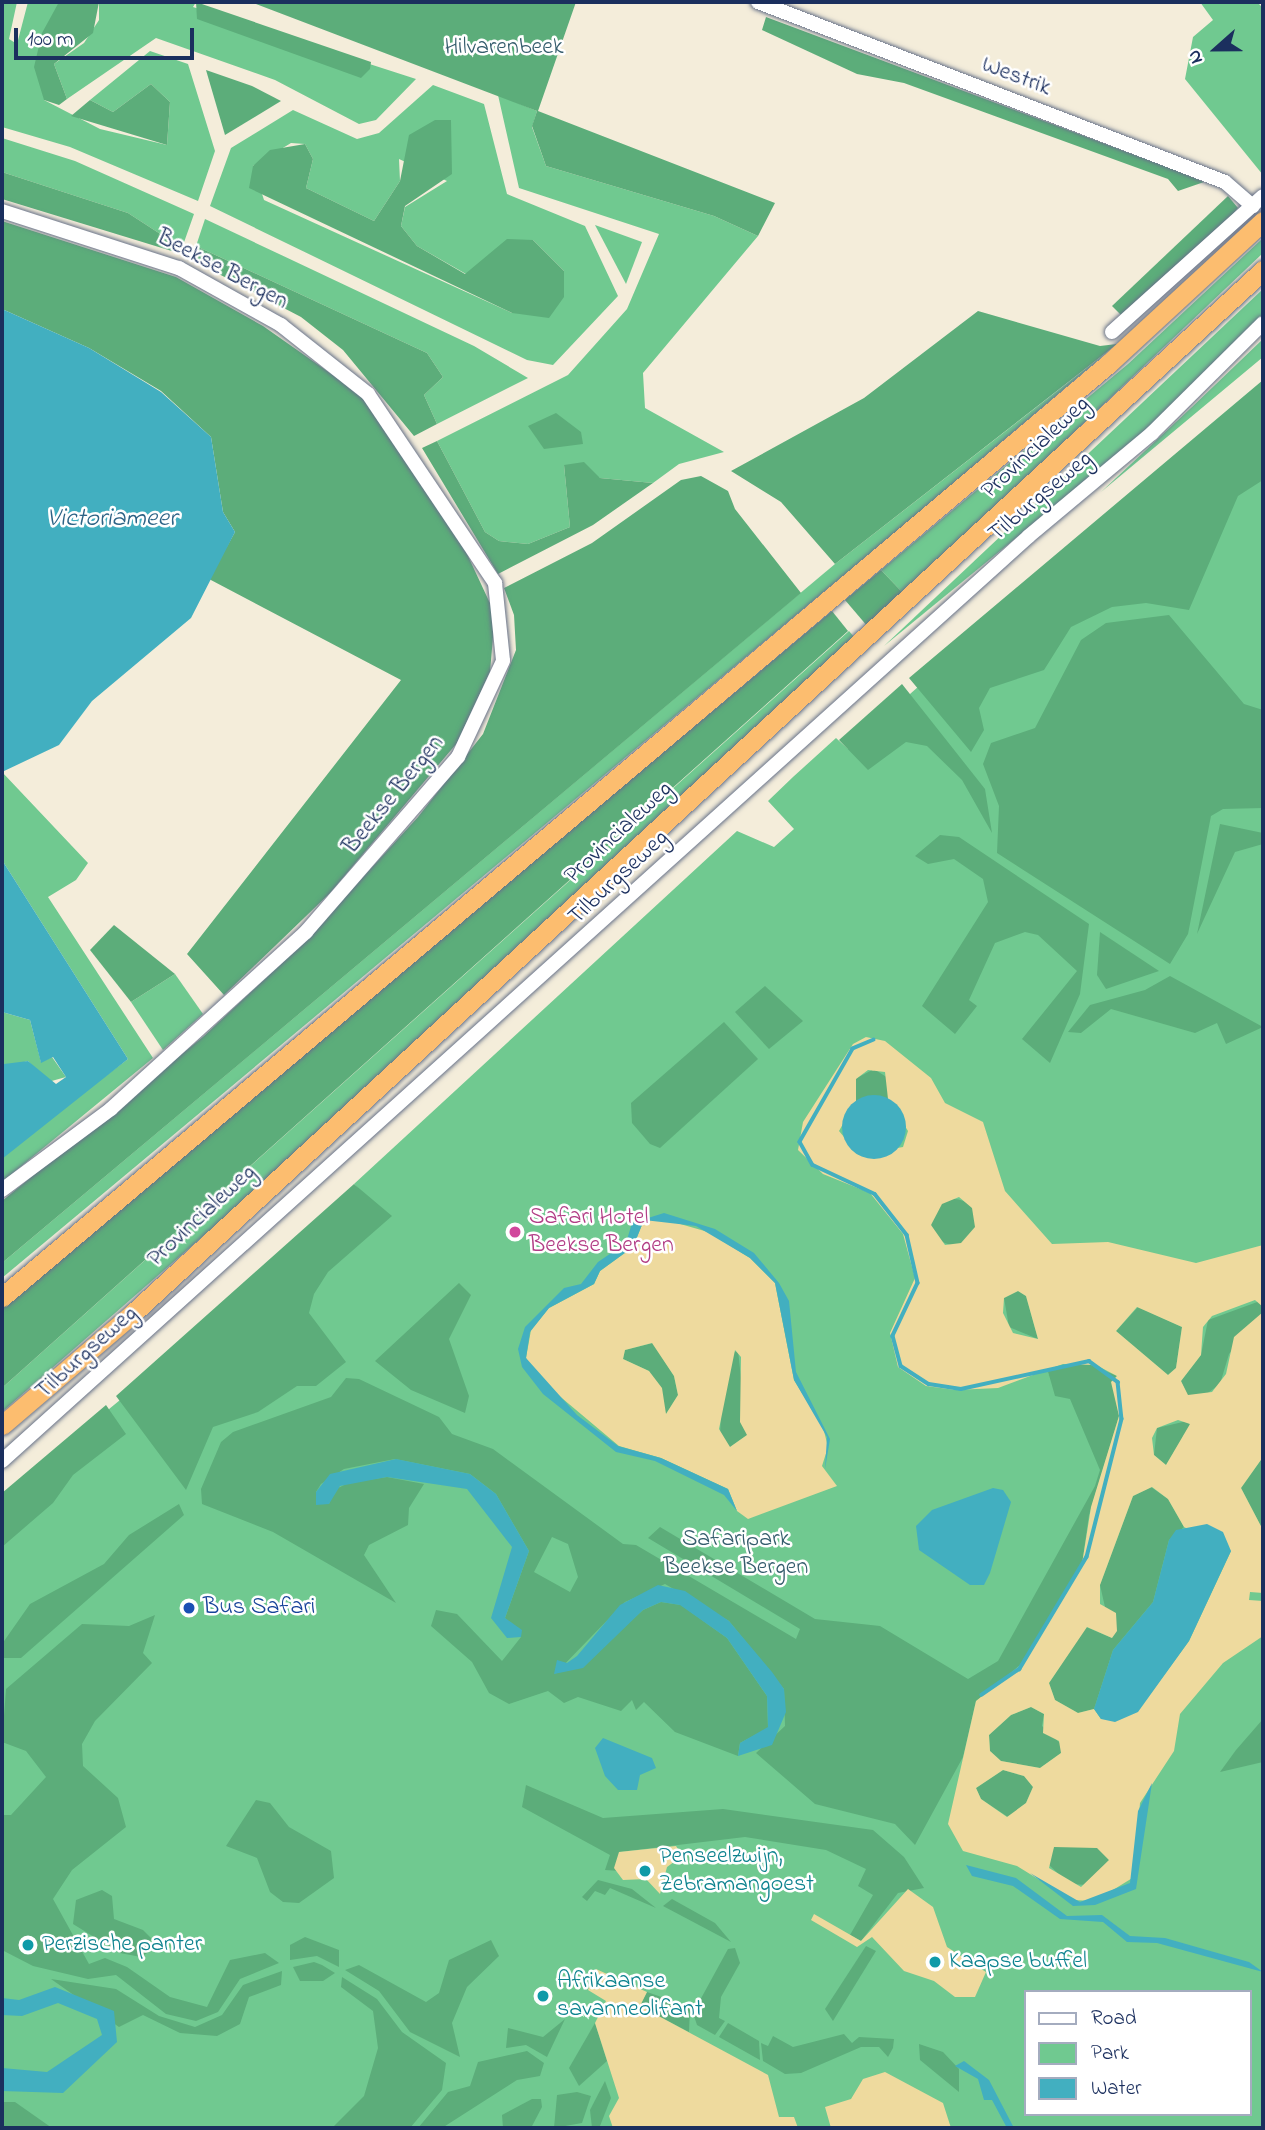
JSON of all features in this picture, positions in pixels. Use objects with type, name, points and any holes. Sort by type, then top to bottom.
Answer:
[{"type":"highway","name":"Provincialeweg","points":[[2,1297],[1088,382],[1260,208]]},
{"type":"highway","name":"Provincialeweg","points":[[2,1424],[191,1259],[1263,270]]},
{"type":"street","name":"Westrik","points":[[758,2],[1225,182],[1260,208]]},
{"type":"street","points":[[1112,332],[1260,208]]},
{"type":"street","name":"Beekse Bergen","points":[[2,211],[179,268],[281,325],[368,394],[495,583],[503,661],[458,757],[306,932],[111,1109],[2,1190]]},
{"type":"street","name":"Tilburgseweg","points":[[2,1461],[1029,536],[1152,433],[1263,323]]},
{"type":"green space","points":[[2,2],[17,2],[9,39],[17,44],[28,2],[59,2],[44,100],[100,129],[167,145],[170,102],[151,84],[113,112],[90,100],[150,51],[188,64],[215,151],[198,201],[70,147],[2,127]]},
{"type":"green space","points":[[59,2],[99,2],[93,33],[54,64],[67,99],[59,105],[44,100],[34,67],[42,33]]},
{"type":"green space","points":[[99,2],[196,2],[193,7],[416,79],[376,120],[359,124],[275,80],[156,38],[67,99],[54,64],[84,43],[99,20]]},
{"type":"green space","points":[[196,2],[371,62],[370,69],[361,78],[197,19]]},
{"type":"green space","name":"Hilvarenbeek","points":[[251,2],[576,2],[538,111],[775,203],[758,236],[714,216],[546,166],[532,126],[537,111]]},
{"type":"green space","points":[[1200,2],[1257,2],[1263,8],[1263,175],[1185,79],[1193,37],[1213,20]]},
{"type":"green space","points":[[766,17],[1204,182],[1178,191],[1168,179],[904,83],[857,74],[762,30]]},
{"type":"green space","points":[[206,70],[252,86],[281,101],[225,135]]},
{"type":"green space","points":[[151,84],[170,102],[167,145],[71,116],[90,100],[113,112]]},
{"type":"green space","points":[[433,85],[484,104],[507,194],[585,226],[618,296],[553,365],[527,360],[210,206],[231,148],[293,110],[357,139],[379,133]],"holes":[[[291,143],[305,144],[313,159],[306,188],[374,221],[400,181],[399,159],[447,181],[405,207],[401,226],[417,246],[466,274],[533,240],[564,271],[512,313],[264,200],[253,166]]]},
{"type":"green space","points":[[498,95],[537,111],[532,127],[546,166],[714,216],[758,236],[643,373],[645,408],[724,452],[679,464],[653,483],[600,478],[564,465],[570,527],[528,544],[499,541],[485,532],[437,441],[568,375],[627,309],[659,234],[519,188]]},
{"type":"green space","points":[[435,120],[451,120],[452,174],[405,206],[401,226],[417,246],[465,274],[507,239],[533,240],[564,271],[564,297],[549,318],[512,313],[249,188],[253,166],[270,150],[305,144],[313,159],[306,188],[374,221],[400,181],[409,135]]},
{"type":"green space","points":[[2,138],[75,161],[194,214],[182,248],[128,213],[2,172]]},
{"type":"green space","points":[[2,172],[128,213],[182,248],[175,252],[2,199]]},
{"type":"green space","points":[[1228,196],[1238,208],[1233,214],[1121,315],[1112,306]]},
{"type":"green space","points":[[205,219],[474,346],[528,378],[437,424],[424,395],[443,377],[427,353],[196,246]]},
{"type":"green space","points":[[2,221],[176,277],[263,326],[364,397],[461,541],[495,614],[490,672],[457,743],[330,893],[224,995],[187,954],[401,680],[209,579],[235,532],[223,512],[211,437],[161,391],[89,348],[2,309]]},
{"type":"green space","points":[[595,225],[642,242],[626,284]]},
{"type":"green space","points":[[1263,238],[1263,253],[904,594],[881,570],[1128,364]]},
{"type":"green space","points":[[196,246],[427,353],[443,377],[424,395],[437,424],[414,436],[343,350],[301,317],[196,262]]},
{"type":"green space","points":[[1263,289],[1263,316],[1138,438],[884,646]]},
{"type":"green space","points":[[978,311],[1100,346],[1117,344],[835,564],[781,502],[731,471],[864,398]]},
{"type":"green space","points":[[1263,339],[1263,357],[1101,492],[1192,407]]},
{"type":"green space","points":[[1111,349],[2,1278],[2,1263],[835,564]]},
{"type":"green space","points":[[1263,380],[1263,480],[1238,496],[1189,610],[1146,603],[1112,607],[1071,627],[1044,670],[990,688],[979,708],[984,730],[971,752],[909,678]]},
{"type":"green space","name":"Safaripark Beekse Bergen","points":[[1263,381],[1263,2128],[2,2128],[2,1497],[131,1391],[358,1188],[354,1184],[737,831],[774,847],[794,829],[768,801],[836,738],[848,749]]},
{"type":"green space","points":[[556,413],[581,432],[583,444],[544,449],[528,426]]},
{"type":"green space","points":[[437,441],[485,532],[499,541],[528,544],[570,527],[564,465],[584,462],[600,478],[653,483],[593,525],[498,574],[422,448]]},
{"type":"green space","points":[[701,476],[728,491],[735,509],[801,593],[2,1263],[2,1201],[204,1036],[300,946],[418,817],[483,734],[516,650],[514,615],[504,588],[592,543],[681,480]]},
{"type":"green space","points":[[881,570],[904,594],[868,627],[845,600]]},
{"type":"green space","points":[[832,611],[848,631],[2,1388],[2,1306]]},
{"type":"green space","points":[[1169,615],[1244,704],[1263,710],[1263,808],[1223,809],[1211,816],[1188,934],[1170,964],[997,853],[999,806],[983,764],[991,743],[1035,728],[1081,640],[1106,623]]},
{"type":"green space","points":[[849,631],[855,638],[234,1209],[2,1412],[2,1388]]},
{"type":"green space","points":[[902,684],[985,789],[992,833],[962,780],[927,746],[906,742],[868,770],[839,740]]},
{"type":"green space","points":[[2,772],[88,863],[76,880],[48,897],[153,1058],[2,1182],[2,1159],[10,1148],[128,1059],[2,860]]},
{"type":"green space","points":[[1220,824],[1263,833],[1263,844],[1235,852],[1197,934]]},
{"type":"green space","points":[[940,835],[959,837],[1089,924],[1080,994],[1050,1063],[1022,1039],[1077,971],[1038,935],[1025,932],[995,943],[969,1000],[977,1006],[955,1034],[922,1006],[988,902],[983,879],[954,859],[928,864],[915,856]]},
{"type":"green space","points":[[114,925],[175,974],[131,1002],[90,950]]},
{"type":"green space","points":[[1100,932],[1159,971],[1106,989],[1097,975]]},
{"type":"green space","points":[[175,974],[203,1014],[163,1050],[131,1002]]},
{"type":"green space","points":[[1170,976],[1263,1027],[1226,1044],[1217,1023],[1195,1033],[1111,1009],[1081,1033],[1068,1032],[1090,1005],[1145,990]]},
{"type":"green space","points":[[765,986],[803,1021],[769,1049],[735,1012]]},
{"type":"green space","points":[[2,1012],[30,1020],[41,1062],[52,1057],[66,1077],[48,1082],[28,1061],[2,1068]]},
{"type":"green space","points":[[724,1022],[758,1059],[660,1148],[650,1144],[632,1123],[631,1103]]},
{"type":"green space","points":[[874,1069],[888,1078],[888,1099],[856,1102],[855,1079]]},
{"type":"green space","points":[[354,1184],[392,1216],[328,1272],[314,1294],[309,1313],[346,1362],[316,1386],[297,1386],[258,1412],[213,1427],[186,1490],[116,1396]]},
{"type":"green space","points":[[954,1199],[970,1206],[977,1222],[970,1238],[954,1245],[938,1238],[931,1222],[938,1206]]},
{"type":"green space","points":[[459,1283],[471,1295],[449,1339],[469,1396],[465,1413],[411,1390],[375,1361]]},
{"type":"green space","points":[[1018,1291],[1026,1296],[1038,1339],[1009,1327],[1004,1298]]},
{"type":"green space","points":[[1260,1301],[1263,1314],[1229,1354],[1220,1384],[1201,1398],[1187,1395],[1181,1381],[1201,1355],[1208,1320]]},
{"type":"green space","points":[[1138,1307],[1182,1327],[1176,1368],[1168,1375],[1116,1331]]},
{"type":"green space","points":[[653,1343],[674,1376],[678,1395],[666,1414],[649,1371],[623,1359],[625,1350]]},
{"type":"green space","points":[[738,1350],[747,1435],[730,1447],[720,1436],[722,1392],[730,1355]]},
{"type":"green space","points":[[1086,1363],[1117,1376],[1112,1382],[1119,1416],[1089,1515],[1082,1564],[1020,1665],[976,1701],[963,1757],[915,1845],[895,1824],[815,1804],[756,1753],[785,1726],[784,1689],[729,1621],[665,1584],[625,1602],[555,1674],[605,1644],[643,1610],[661,1602],[681,1605],[727,1638],[767,1696],[768,1728],[740,1743],[738,1756],[675,1732],[644,1702],[636,1710],[632,1700],[621,1711],[578,1697],[564,1703],[548,1691],[509,1704],[489,1693],[472,1662],[431,1626],[436,1610],[457,1614],[502,1661],[521,1637],[505,1618],[529,1551],[496,1494],[470,1474],[395,1459],[344,1469],[321,1484],[316,1492],[329,1504],[334,1490],[348,1483],[387,1477],[424,1484],[409,1508],[408,1525],[369,1545],[364,1555],[396,1603],[273,1532],[202,1504],[201,1489],[221,1442],[233,1432],[331,1397],[346,1378],[359,1379],[439,1417],[452,1434],[493,1449],[623,1544],[636,1545],[796,1639],[800,1629],[648,1538],[660,1527],[815,1619],[880,1626],[968,1679],[998,1661],[1095,1486],[1100,1470],[1070,1399],[1055,1396],[1047,1368]],"holes":[[[552,1537],[568,1544],[578,1577],[570,1592],[534,1572]]]},
{"type":"green space","points":[[106,1405],[126,1434],[73,1475],[53,1503],[2,1547],[2,1493]]},
{"type":"green space","points":[[1187,1421],[1190,1425],[1166,1465],[1154,1455],[1157,1428]]},
{"type":"green space","points":[[1263,1457],[1263,1530],[1241,1488]]},
{"type":"green space","points":[[1151,1487],[1168,1499],[1184,1527],[1169,1540],[1153,1602],[1113,1650],[1094,1709],[1078,1713],[1055,1700],[1049,1683],[1086,1627],[1112,1638],[1100,1585],[1133,1496]]},
{"type":"green space","points":[[179,1504],[184,1515],[21,1658],[2,1658],[2,1644],[30,1604],[104,1564],[129,1535]]},
{"type":"green space","points":[[155,1615],[143,1653],[152,1663],[95,1721],[82,1744],[83,1766],[118,1798],[126,1827],[72,1870],[53,1899],[89,1964],[105,1958],[127,1967],[170,1997],[207,2007],[230,1960],[265,1953],[279,1963],[240,1979],[218,2012],[196,2021],[166,2014],[116,1975],[88,1979],[33,1966],[2,1950],[2,1815],[11,1815],[46,1777],[26,1751],[2,1742],[6,1689],[82,1624],[129,1626]]},
{"type":"green space","points":[[1031,1707],[1044,1714],[1042,1726],[1063,1746],[1061,1753],[1040,1768],[1001,1761],[990,1751],[989,1735],[1011,1715]]},
{"type":"green space","points":[[1263,1719],[1263,1762],[1220,1772],[1236,1750]]},
{"type":"green space","points":[[1003,1770],[1024,1776],[1033,1787],[1026,1803],[1008,1817],[981,1799],[976,1788]]},
{"type":"green space","points":[[526,1785],[603,1818],[723,1809],[873,1830],[904,1857],[924,1888],[898,1893],[861,1941],[850,1935],[873,1895],[858,1886],[866,1869],[826,1850],[745,1837],[619,1852],[620,1871],[605,1870],[610,1855],[522,1807]]},
{"type":"green space","points":[[256,1800],[270,1803],[289,1827],[331,1851],[334,1878],[299,1903],[283,1902],[270,1892],[257,1858],[226,1846]]},
{"type":"green space","points":[[1065,1845],[1098,1848],[1109,1860],[1089,1885],[1069,1884],[1047,1863],[1054,1847]]},
{"type":"green space","points":[[598,1880],[632,1889],[656,1908],[610,1888],[605,1895],[595,1891],[587,1901],[582,1897]]},
{"type":"green space","points":[[102,1890],[112,1896],[114,1919],[143,1930],[151,1938],[150,1951],[141,1957],[120,1953],[73,1924],[76,1900]]},
{"type":"green space","points":[[672,1899],[715,1923],[731,1942],[663,1906]]},
{"type":"green space","points":[[305,1937],[339,1950],[339,1967],[317,1956],[290,1960],[290,1945]]},
{"type":"green space","points":[[491,1940],[499,1956],[467,1987],[452,2023],[460,2057],[410,2032],[379,1991],[345,1970],[359,1965],[426,2002],[439,1993],[449,1960]]},
{"type":"green space","points":[[866,1946],[876,1951],[833,2021],[825,2009]]},
{"type":"green space","points":[[735,1948],[740,1963],[721,1997],[719,2018],[725,2021],[715,2035],[697,2025],[693,2013],[728,1949]]},
{"type":"green space","points":[[314,1962],[335,1973],[323,1981],[300,1981],[293,1967]]},
{"type":"green space","points":[[282,1971],[281,1985],[249,1997],[240,2024],[217,2036],[180,2033],[143,2015],[119,2027],[51,1979],[116,1989],[159,2016],[195,2027],[222,2015],[243,1985]]},
{"type":"green space","points":[[342,1977],[377,1999],[402,2032],[446,2063],[442,2090],[410,2128],[332,2128],[364,2096],[378,2048],[373,2011],[341,1987]]},
{"type":"green space","points":[[647,1992],[690,2007],[689,2032],[639,2006]]},
{"type":"green space","points":[[565,2019],[547,2057],[526,2045],[506,2048],[508,2028],[543,2037]]},
{"type":"green space","points":[[595,2023],[607,2061],[579,2086],[569,2068]]},
{"type":"green space","points":[[728,2023],[759,2041],[760,2060],[719,2037]]},
{"type":"green space","points":[[844,2034],[852,2043],[859,2037],[894,2039],[893,2048],[888,2057],[879,2047],[861,2047],[801,2073],[785,2074],[763,2061],[761,2043],[768,2046],[773,2036],[793,2047]]},
{"type":"green space","points":[[919,2044],[943,2052],[959,2069],[959,2092],[920,2060]]},
{"type":"green space","points":[[527,2051],[544,2063],[540,2076],[517,2080],[442,2128],[418,2128],[448,2092],[470,2086],[478,2062]]},
{"type":"green space","points":[[605,2081],[611,2098],[600,2126],[592,2128],[590,2110]]},
{"type":"green space","points":[[577,2092],[591,2096],[582,2123],[554,2128],[557,2095]]},
{"type":"green space","points":[[532,2099],[541,2099],[542,2107],[531,2128],[503,2128],[502,2115]]},
{"type":"green space","points":[[2,2102],[15,2102],[52,2128],[2,2128]]},
{"type":"sand","points":[[866,1037],[885,1041],[931,1078],[945,1103],[983,1122],[1005,1191],[1052,1244],[1108,1242],[1196,1263],[1263,1245],[1263,1307],[1255,1300],[1212,1316],[1203,1327],[1201,1355],[1181,1381],[1188,1395],[1212,1392],[1226,1374],[1234,1337],[1263,1312],[1263,1457],[1241,1488],[1263,1530],[1263,1593],[1250,1592],[1249,1600],[1263,1601],[1263,1636],[1223,1663],[1180,1714],[1174,1751],[1140,1803],[1134,1877],[1095,1901],[1072,1900],[1017,1866],[963,1851],[948,1824],[976,1701],[1021,1665],[1082,1564],[1091,1507],[1119,1416],[1111,1382],[1117,1376],[1096,1365],[1063,1364],[998,1388],[955,1390],[926,1386],[898,1367],[890,1333],[915,1278],[903,1234],[870,1193],[823,1174],[798,1150],[803,1122],[853,1044]],"holes":[[[868,1070],[885,1072],[888,1099],[908,1131],[903,1147],[859,1155],[839,1131],[856,1101],[856,1079]],[[959,1197],[972,1208],[975,1227],[961,1243],[945,1245],[931,1225],[942,1204]],[[1018,1291],[1026,1296],[1038,1339],[1013,1333],[1003,1313],[1004,1298]],[[1137,1307],[1182,1327],[1176,1368],[1168,1375],[1116,1331]],[[1178,1420],[1190,1424],[1166,1465],[1154,1455],[1152,1438],[1157,1428]],[[1152,1487],[1168,1499],[1184,1527],[1231,1551],[1189,1641],[1137,1712],[1101,1719],[1094,1709],[1078,1713],[1055,1700],[1049,1683],[1087,1627],[1112,1638],[1117,1631],[1116,1613],[1100,1604],[1100,1585],[1133,1496]],[[1031,1707],[1044,1714],[1043,1733],[1059,1741],[1061,1753],[1040,1768],[1001,1761],[990,1751],[989,1735],[1011,1715]],[[1003,1770],[1024,1776],[1033,1787],[1026,1803],[1007,1817],[981,1799],[976,1788]],[[1054,1847],[1097,1848],[1109,1860],[1081,1887],[1049,1868]]]},
{"type":"sand","points":[[656,1217],[708,1232],[750,1258],[775,1283],[794,1380],[823,1427],[828,1447],[822,1466],[837,1486],[748,1519],[737,1511],[728,1489],[661,1458],[619,1446],[538,1378],[526,1358],[531,1330],[549,1308],[594,1284],[600,1271],[633,1247],[644,1220]],"holes":[[[652,1343],[674,1376],[678,1395],[666,1414],[662,1388],[649,1371],[623,1359],[625,1350]],[[735,1350],[741,1357],[740,1422],[747,1435],[730,1447],[719,1429]]]},
{"type":"sand","points":[[676,1846],[682,1856],[667,1867],[660,1894],[646,1879],[623,1880],[614,1868],[619,1852]]},
{"type":"sand","points":[[908,1889],[933,1907],[947,1947],[986,1972],[975,1997],[955,1997],[934,1981],[904,1971],[872,1937],[857,1947],[811,1920],[814,1914],[861,1941]]},
{"type":"sand","points":[[596,1969],[647,1992],[640,2006],[768,2075],[779,2117],[794,2117],[798,2128],[613,2128],[609,2116],[619,2098],[595,2023],[606,2001],[588,1990]]},
{"type":"sand","points":[[885,2072],[943,2103],[951,2128],[831,2128],[825,2107],[851,2099],[863,2079]]},
{"type":"water","name":"Victoriameer","points":[[2,309],[89,348],[161,392],[211,437],[223,512],[235,532],[191,618],[92,701],[59,745],[2,772]]},
{"type":"water","points":[[2,860],[128,1059],[2,1159],[4,1064],[28,1061],[56,1084],[66,1077],[53,1057],[41,1063],[30,1020],[2,1012]]},
{"type":"water","points":[[874,1095],[897,1104],[906,1127],[897,1150],[874,1159],[851,1150],[842,1127],[851,1104]]},
{"type":"water","points":[[664,1213],[715,1229],[754,1253],[779,1283],[789,1301],[796,1372],[830,1439],[825,1469],[827,1437],[794,1380],[775,1283],[750,1258],[696,1226],[644,1220],[633,1247],[600,1271],[594,1284],[549,1308],[530,1332],[526,1358],[577,1415],[618,1446],[661,1458],[728,1489],[737,1511],[724,1495],[655,1461],[616,1452],[543,1394],[522,1367],[518,1349],[525,1327],[564,1288],[581,1284],[598,1262],[626,1243],[632,1223]]},
{"type":"water","points":[[396,1459],[470,1474],[496,1494],[529,1551],[505,1618],[522,1630],[521,1637],[507,1638],[491,1618],[512,1547],[467,1489],[387,1477],[340,1486],[329,1504],[316,1505],[316,1492],[330,1474]]},
{"type":"water","points":[[993,1488],[1003,1490],[1011,1502],[990,1573],[984,1585],[970,1585],[919,1550],[916,1526],[932,1510]]},
{"type":"water","points":[[1207,1524],[1223,1532],[1231,1551],[1189,1641],[1138,1712],[1115,1722],[1101,1719],[1094,1709],[1113,1650],[1153,1602],[1169,1540],[1176,1530]]},
{"type":"water","points":[[658,1585],[685,1591],[729,1621],[772,1672],[784,1689],[786,1712],[772,1745],[738,1756],[740,1743],[768,1727],[767,1696],[727,1638],[680,1605],[661,1602],[643,1610],[583,1668],[554,1674],[557,1660],[567,1663],[577,1656],[620,1605]]},
{"type":"water","points":[[603,1738],[652,1758],[656,1768],[640,1775],[637,1790],[618,1790],[605,1776],[595,1748]]},
{"type":"water","points":[[1152,1783],[1136,1889],[1095,1905],[1073,1906],[1030,1873],[1080,1902],[1130,1883],[1138,1811]]},
{"type":"water","points":[[966,1865],[1016,1878],[1067,1916],[1102,1915],[1130,1936],[1165,1938],[1249,1962],[1263,1972],[1157,1943],[1127,1942],[1103,1922],[1060,1919],[1013,1886],[972,1876]]},
{"type":"water","points":[[55,1987],[114,2011],[117,2042],[63,2093],[2,2091],[2,2068],[47,2072],[102,2035],[97,2019],[58,2003],[22,2016],[2,2015],[2,1998],[19,2000]]},
{"type":"water","points":[[964,2061],[989,2080],[1014,2128],[1007,2128],[992,2100],[984,2100],[978,2079],[955,2066]]},
{"type":"waterway","points":[[874,1040],[853,1049],[800,1142],[813,1165],[875,1194],[907,1235],[918,1283],[893,1336],[901,1366],[929,1384],[961,1389],[1089,1361],[1118,1382],[1122,1419],[1087,1557],[1020,1669],[982,1695]]},
{"type":"place","name":"Safari Hotel Beekse Bergen","points":[[515,1232]]},
{"type":"place","name":"Bus Safari","points":[[189,1608]]},
{"type":"place","name":"Penseelzwijn, Zebramangoest","points":[[645,1871]]},
{"type":"place","name":"Perzische panter","points":[[28,1945]]},
{"type":"place","name":"Kaapse buffel","points":[[935,1962]]},
{"type":"place","name":"Afrikaanse savanneolifant","points":[[543,1996]]}]
